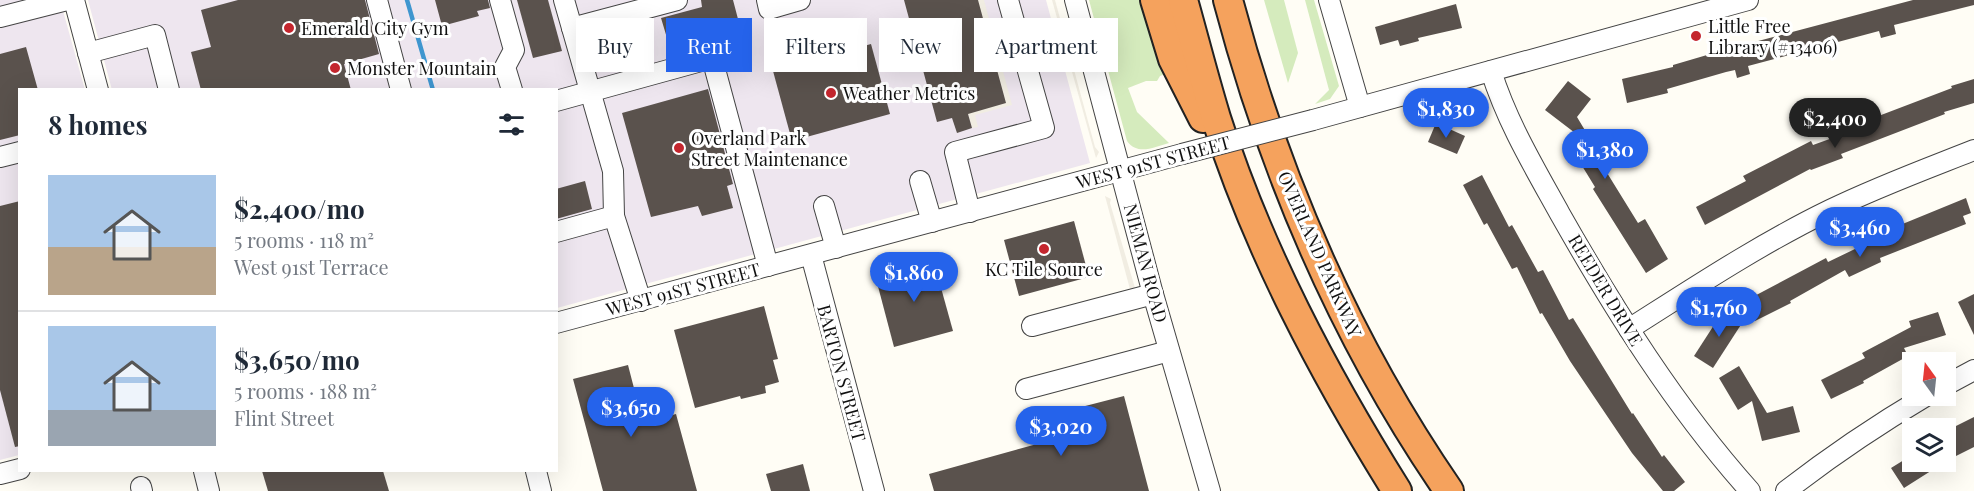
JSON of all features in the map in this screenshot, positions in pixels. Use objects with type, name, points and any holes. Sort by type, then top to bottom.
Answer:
[{"type":"highway","points":[[1155,0],[1173,59],[1246,199]]},
{"type":"highway","points":[[1183,0],[1217,119],[1246,199],[1275,268],[1317,356],[1358,429],[1397,491]]},
{"type":"highway","name":"OVERLAND PARKWAY","points":[[1228,0],[1278,159],[1334,291],[1402,418],[1449,491]]},
{"type":"street","points":[[0,17],[67,0]]},
{"type":"street","points":[[74,0],[97,88]]},
{"type":"street","points":[[377,0],[400,88]]},
{"type":"street","points":[[500,0],[514,50],[506,67],[511,88]]},
{"type":"street","points":[[564,0],[613,171],[614,216],[641,301]]},
{"type":"street","points":[[572,28],[677,0]]},
{"type":"street","points":[[767,0],[770,9],[800,0]]},
{"type":"street","points":[[970,212],[955,152],[1044,128],[1008,0]]},
{"type":"street","name":"NIEMAN ROAD","points":[[1076,0],[1153,294],[1210,491]]},
{"type":"street","points":[[1329,0],[1360,107]]},
{"type":"street","name":"WEST 91ST STREET","points":[[558,322],[1313,120],[1748,0]]},
{"type":"street","points":[[88,52],[155,35],[169,88]]},
{"type":"street","points":[[558,100],[712,58],[768,266]]},
{"type":"street","name":"REEDER DRIVE","points":[[1491,71],[1500,100],[1519,140],[1610,299],[1677,400],[1750,491]]},
{"type":"street","points":[[1629,329],[1690,288],[1830,210],[1901,178],[1974,150]]},
{"type":"street","points":[[0,157],[18,152]]},
{"type":"street","points":[[920,181],[933,222]]},
{"type":"street","points":[[824,206],[836,248]]},
{"type":"street","points":[[558,231],[614,216]]},
{"type":"street","name":"BARTON STREET","points":[[811,255],[874,491]]},
{"type":"street","points":[[1032,326],[1153,294]]},
{"type":"street","points":[[1026,389],[1169,351]]},
{"type":"street","points":[[1956,380],[1974,370]]},
{"type":"street","points":[[1786,491],[1831,456],[1909,406]]},
{"type":"street","points":[[0,474],[18,470]]},
{"type":"street","points":[[204,472],[209,491]]},
{"type":"street","points":[[536,472],[541,491]]},
{"type":"shaded area","points":[[0,0],[60,0],[84,88],[18,88],[18,455],[0,460]]},
{"type":"shaded area","points":[[88,0],[1046,0],[1051,18],[974,18],[974,72],[1065,72],[1090,163],[558,308],[558,88],[111,88]]},
{"type":"shaded area","points":[[978,0],[984,0],[989,18],[976,18]]},
{"type":"shaded area","points":[[1052,0],[1055,0],[1060,18],[1057,18]]},
{"type":"shaded area","points":[[974,46],[974,72],[1003,72],[1012,105],[975,115],[978,127],[972,128],[968,114]]},
{"type":"shaded area","points":[[1072,72],[1075,72],[1095,147],[1099,152],[1096,158]]},
{"type":"shaded area","points":[[1105,196],[1111,199],[1110,203],[1135,288],[1131,293]]},
{"type":"green space","points":[[1089,0],[1145,0],[1165,74],[1157,81],[1146,81],[1128,88],[1137,112],[1169,143],[1141,149],[1131,146],[1127,141],[1108,72],[1118,72],[1118,18],[1094,18]]},
{"type":"green space","points":[[1264,0],[1284,0],[1298,53],[1288,83]]},
{"type":"green space","points":[[1305,0],[1314,0],[1339,86],[1330,99],[1315,104],[1329,90]]},
{"type":"building","name":"Emerald City Gym","points":[[238,0],[365,0],[379,54],[344,64],[350,88],[200,88],[191,52],[211,47],[201,10]]},
{"type":"building","points":[[435,0],[488,0],[490,8],[477,11],[479,16],[442,26]]},
{"type":"building","points":[[517,0],[548,0],[562,51],[533,58]]},
{"type":"building","points":[[701,0],[733,0],[738,18],[666,18],[666,35],[661,18],[702,7]]},
{"type":"building","points":[[904,0],[978,0],[983,18],[974,18],[974,72],[998,72],[1006,103],[968,114],[972,128],[957,133],[952,118],[937,122],[923,72],[962,72],[962,18],[909,18]]},
{"type":"building","points":[[1913,0],[1974,0],[1974,5],[1894,25],[1896,34],[1881,38],[1879,31],[1748,66],[1750,74],[1737,78],[1735,70],[1726,72],[1667,89],[1668,93],[1627,103],[1622,79]]},
{"type":"building","points":[[1456,4],[1462,28],[1418,38],[1419,41],[1400,46],[1398,40],[1380,45],[1375,27]]},
{"type":"building","name":"Weather Metrics","points":[[871,44],[890,114],[792,141],[773,72],[867,72],[867,45]]},
{"type":"building","points":[[26,47],[37,88],[18,88],[18,136],[0,140],[0,54]]},
{"type":"building","points":[[1974,79],[1974,103],[1944,112],[1945,114],[1841,154],[1843,158],[1810,169],[1705,225],[1696,207],[1746,181],[1743,176],[1811,141],[1813,145],[1849,132],[1847,128]]},
{"type":"building","points":[[1568,81],[1591,99],[1577,117],[1607,167],[1604,168],[1638,223],[1645,219],[1668,259],[1646,273],[1593,189],[1595,187],[1568,143],[1579,136],[1545,110]]},
{"type":"building","name":"Overland Park Street Maintenance","points":[[708,89],[733,184],[727,186],[733,208],[702,216],[698,206],[651,217],[622,113]]},
{"type":"building","points":[[1436,123],[1465,136],[1457,154],[1428,142]]},
{"type":"building","points":[[1482,175],[1509,227],[1512,225],[1538,272],[1543,270],[1569,320],[1573,318],[1632,414],[1662,457],[1664,455],[1685,482],[1674,491],[1663,491],[1632,453],[1570,361],[1542,313],[1540,314],[1517,267],[1512,269],[1487,223],[1484,225],[1463,185]]},
{"type":"building","points":[[585,181],[592,209],[558,218],[558,188]]},
{"type":"building","points":[[1966,198],[1971,213],[1963,216],[1966,224],[1880,258],[1881,262],[1849,277],[1845,270],[1790,301],[1791,303],[1755,321],[1745,301],[1826,258],[1828,262],[1884,235],[1883,232]]},
{"type":"building","points":[[18,202],[18,446],[15,447],[0,390],[0,206]]},
{"type":"building","name":"KC Tile Source","points":[[1074,221],[1089,277],[1019,296],[1004,240]]},
{"type":"building","points":[[933,259],[953,331],[894,347],[875,275]]},
{"type":"building","points":[[1974,294],[1974,335],[1958,302]]},
{"type":"building","points":[[764,306],[778,359],[773,360],[779,382],[765,386],[766,393],[741,399],[740,396],[695,408],[674,330]]},
{"type":"building","points":[[1725,308],[1744,320],[1713,368],[1694,356]]},
{"type":"building","points":[[1938,312],[1946,335],[1904,348],[1906,352],[1902,352],[1902,359],[1863,381],[1864,383],[1831,399],[1821,380],[1865,358],[1862,353],[1911,327],[1909,321]]},
{"type":"building","points":[[628,365],[643,423],[676,414],[697,491],[603,491],[573,379]]},
{"type":"building","points":[[1739,366],[1767,413],[1793,406],[1800,432],[1762,441],[1752,401],[1738,410],[1719,378]]},
{"type":"building","points":[[1124,396],[1149,491],[934,491],[929,474],[1037,444],[1031,420]]},
{"type":"building","points":[[1974,417],[1974,447],[1956,456],[1956,426]]},
{"type":"building","points":[[1902,461],[1902,472],[1929,472],[1904,488],[1891,468]]},
{"type":"building","points":[[803,464],[810,491],[771,491],[766,474]]},
{"type":"building","points":[[262,472],[383,472],[389,491],[268,491]]},
{"type":"waterway","points":[[407,0],[432,88]]},
{"type":"place","name":"Emerald City Gym","points":[[289,28]]},
{"type":"place","name":"Little Free Library (#13406)","points":[[1696,36]]},
{"type":"place","name":"Monster Mountain","points":[[335,68]]},
{"type":"place","name":"Weather Metrics","points":[[831,93]]},
{"type":"place","name":"Overland Park Street Maintenance","points":[[679,148]]},
{"type":"place","name":"KC Tile Source","points":[[1044,249]]}]
